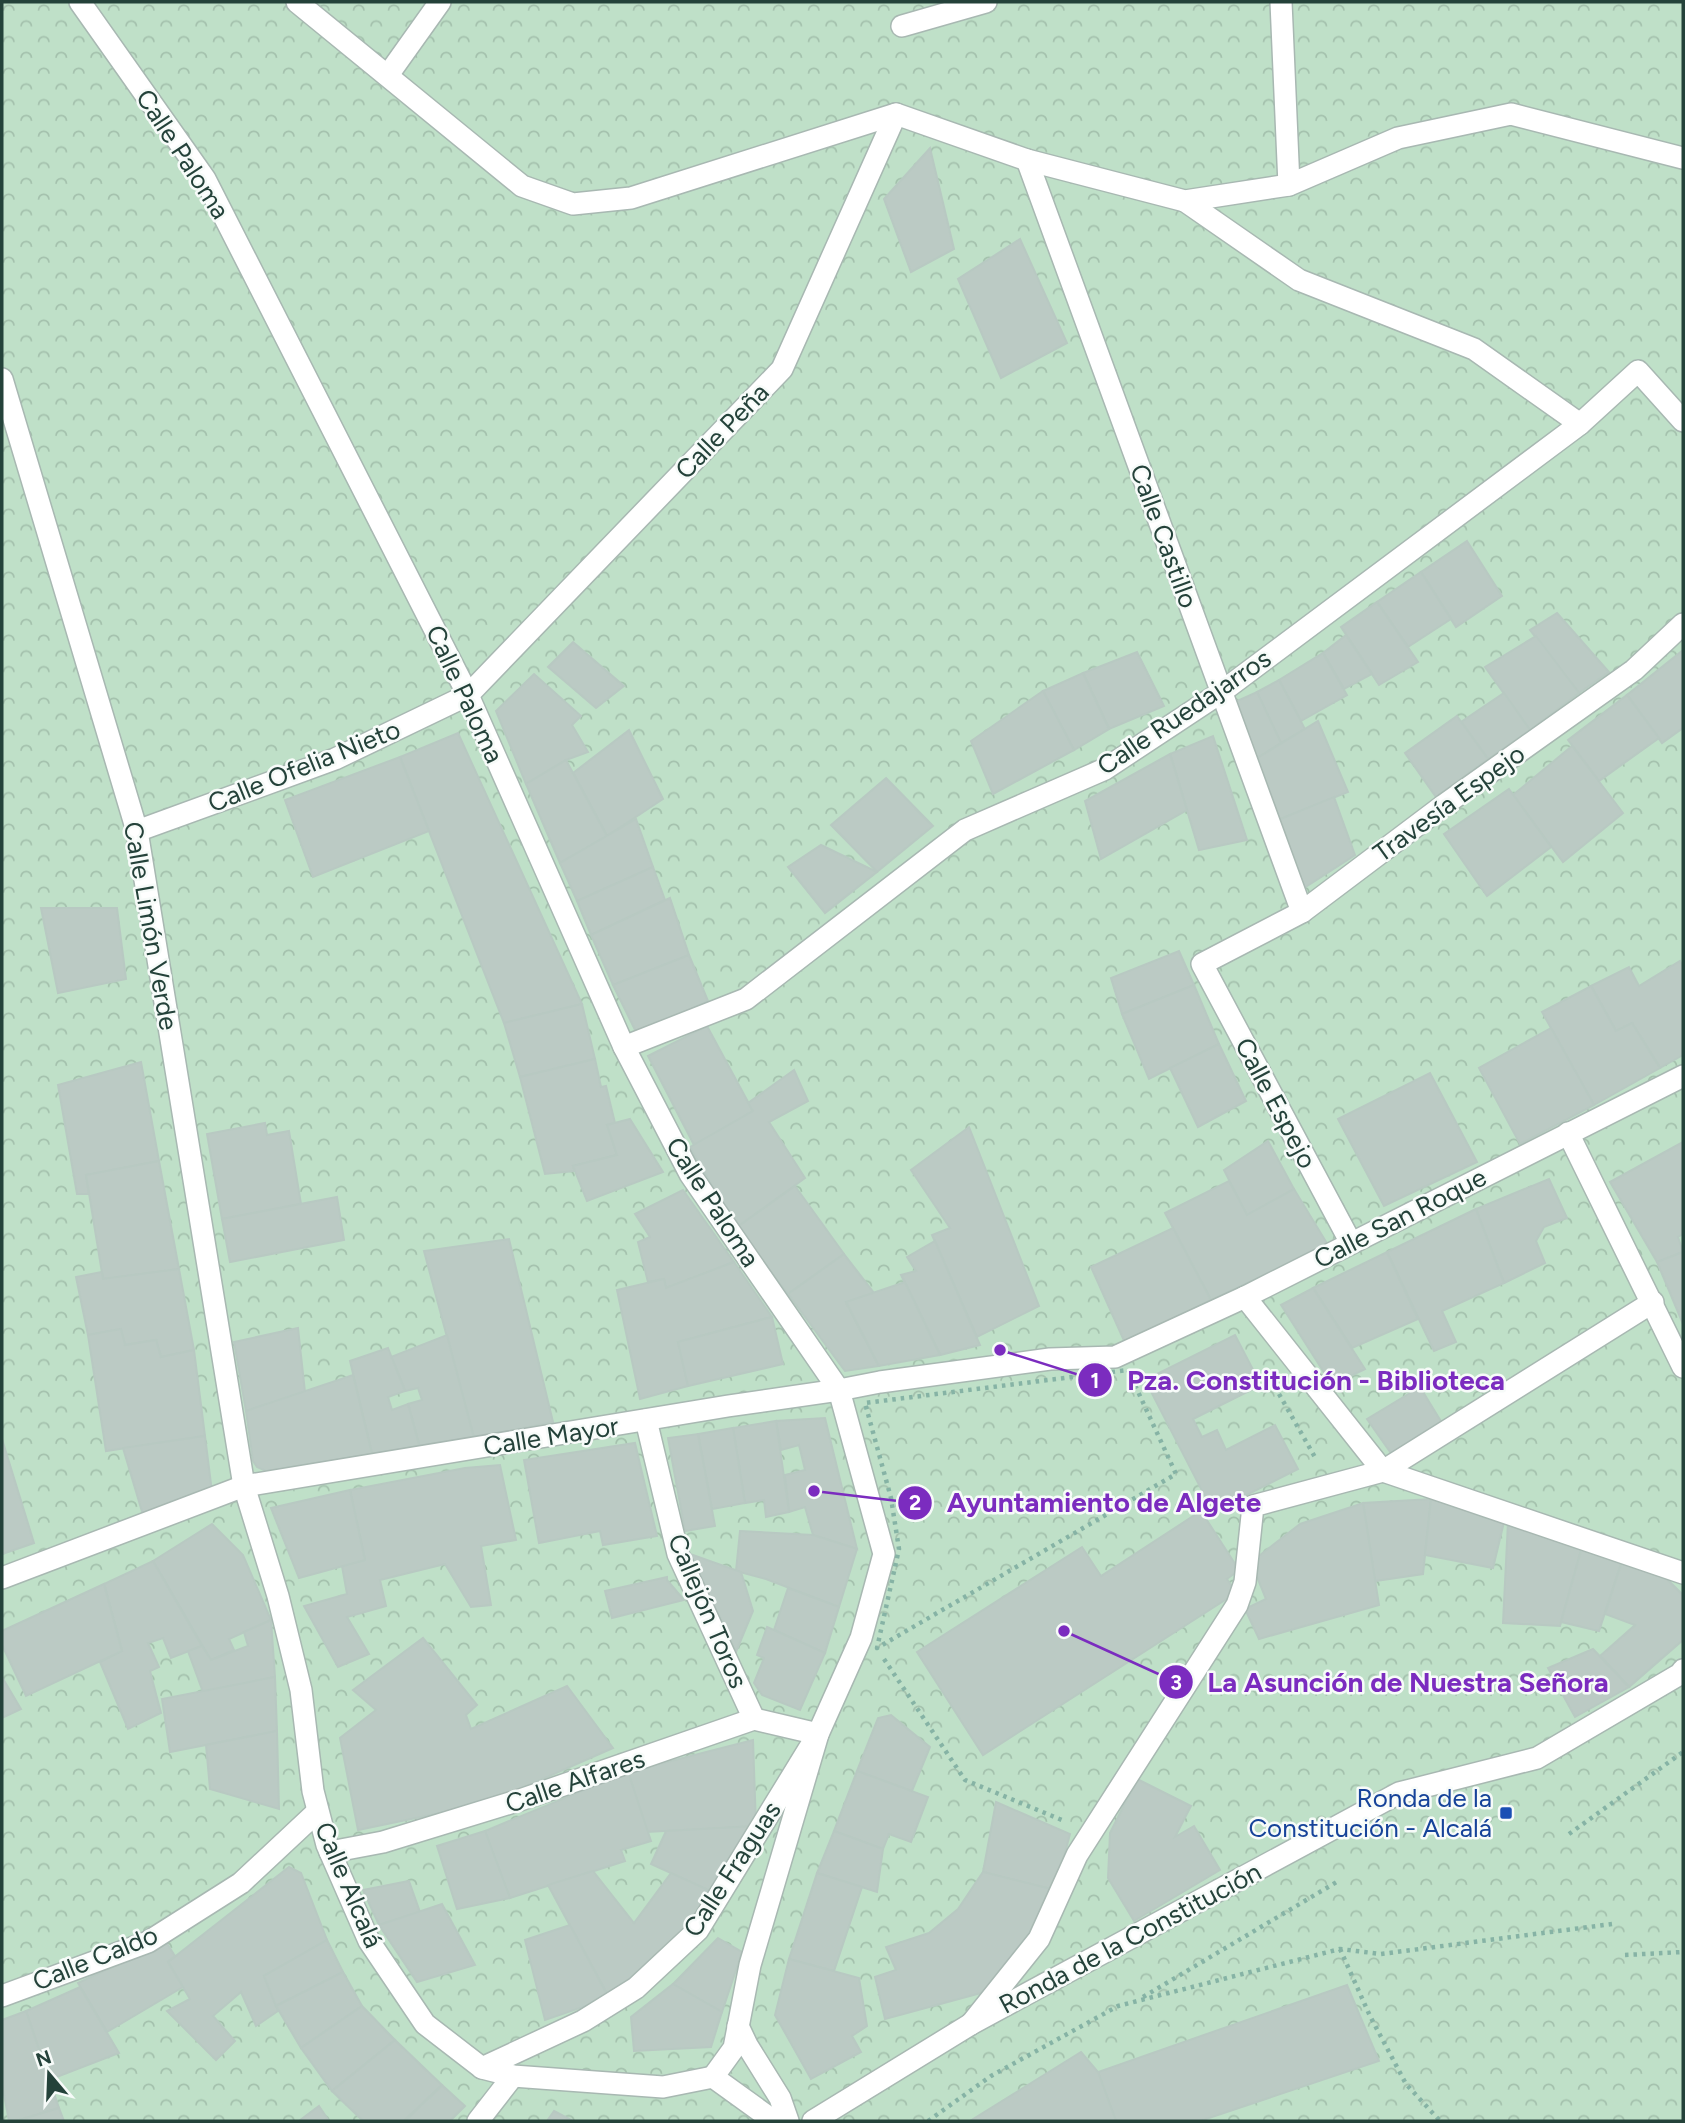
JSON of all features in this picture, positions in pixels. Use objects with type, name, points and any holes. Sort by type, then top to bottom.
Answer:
[{"type":"street","name":"Calle Paloma","points":[[80,2],[205,179],[468,695],[624,1047],[690,1174],[839,1390]]},
{"type":"street","points":[[297,2],[522,186],[573,204],[631,198],[896,114],[1027,160],[1185,201],[1299,280],[1474,349],[1580,424]]},
{"type":"street","points":[[388,75],[440,2]]},
{"type":"street","points":[[902,26],[986,2]]},
{"type":"street","points":[[1282,2],[1289,185]]},
{"type":"street","name":"Calle Peña","points":[[468,695],[782,369],[896,114]]},
{"type":"street","points":[[1185,201],[1289,185],[1398,138],[1511,114],[1683,158]]},
{"type":"street","name":"Calle Castillo","points":[[1027,160],[1302,912]]},
{"type":"street","name":"Calle Ruedajarros","points":[[624,1047],[747,999],[965,830],[1105,769],[1220,693],[1580,424],[1638,371],[1683,421]]},
{"type":"street","name":"Calle Limón Verde","points":[[2,379],[137,831],[244,1486]]},
{"type":"street","name":"Travesía Espejo","points":[[1202,964],[1302,912],[1444,805],[1634,670],[1683,624]]},
{"type":"street","name":"Calle Ofelia Nieto","points":[[137,831],[335,759],[468,695]]},
{"type":"street","name":"Calle Espejo","points":[[1202,964],[1351,1243]]},
{"type":"street","name":"Calle San Roque","points":[[1115,1357],[1245,1297],[1683,1076]]},
{"type":"street","points":[[1568,1133],[1683,1367]]},
{"type":"street","points":[[1245,1297],[1383,1471],[1683,1573]]},
{"type":"street","points":[[971,2024],[1039,1939],[1077,1856],[1237,1605],[1245,1582],[1253,1506],[1383,1471],[1653,1302]]},
{"type":"street","name":"Calle Mayor","points":[[2,1578],[244,1486],[880,1382],[1050,1359],[1115,1357]]},
{"type":"street","name":"Calle Fraguas","points":[[482,2068],[583,2021],[615,2002],[636,1988],[698,1930],[818,1734],[867,1646],[884,1554],[839,1390]]},
{"type":"street","name":"Callejón Toros","points":[[646,1420],[678,1554],[754,1719]]},
{"type":"street","name":"Calle Alcalá","points":[[244,1486],[278,1596],[301,1690],[317,1812],[330,1852],[369,1941],[425,2024],[482,2068],[513,2076],[663,2087],[713,2077]]},
{"type":"street","name":"Ronda de la Constitución","points":[[813,2121],[971,2024],[1399,1793],[1537,1758],[1683,1670]]},
{"type":"street","points":[[754,1719],[818,1734]]},
{"type":"street","name":"Calle Alfares","points":[[330,1852],[383,1843],[508,1804],[754,1719]]},
{"type":"street","name":"Calle Fraguas","points":[[713,2077],[734,2048],[750,1965],[818,1734]]},
{"type":"street","name":"Calle Caldo","points":[[2,1996],[148,1942],[241,1883],[317,1812]]},
{"type":"street","points":[[738,2026],[780,2098],[788,2121]]},
{"type":"street","points":[[478,2121],[513,2076]]},
{"type":"street","points":[[713,2077],[774,2121]]},
{"type":"path","points":[[1128,1370],[1176,1474],[867,1646],[899,1549],[891,1498],[865,1403],[1128,1370]]},
{"type":"path","points":[[1274,1385],[1319,1463]]},
{"type":"path","points":[[867,1646],[965,1780],[1092,1833]]},
{"type":"path","points":[[1569,1834],[1683,1752]]},
{"type":"path","points":[[1137,2001],[1340,1880]]},
{"type":"path","points":[[928,2121],[991,2077],[1118,2006],[1340,1949],[1381,1954],[1612,1924]]},
{"type":"path","points":[[1340,1949],[1370,2016],[1406,2084],[1440,2121]]},
{"type":"path","points":[[1625,1955],[1683,1952]]},
{"type":"green space","points":[[2,2],[1683,2],[1683,2121],[2,2121]]},
{"type":"building","points":[[930,148],[954,249],[911,272],[884,199]]},
{"type":"building","points":[[1020,239],[1067,343],[1001,378],[958,279]]},
{"type":"building","points":[[1467,541],[1502,596],[1456,627],[1421,572]]},
{"type":"building","points":[[1421,572],[1451,619],[1408,647],[1377,602]]},
{"type":"building","points":[[1377,602],[1418,662],[1379,685],[1341,627]]},
{"type":"building","points":[[1557,613],[1609,672],[1579,693],[1530,630]]},
{"type":"building","points":[[1346,635],[1372,674],[1344,689],[1323,653]]},
{"type":"building","points":[[1536,636],[1579,693],[1530,730],[1485,667]]},
{"type":"building","points":[[573,642],[624,686],[596,708],[548,667]]},
{"type":"building","points":[[1683,650],[1683,728],[1662,743],[1627,695]]},
{"type":"building","points":[[1137,652],[1164,706],[1109,729],[1083,673]]},
{"type":"building","points":[[1323,653],[1347,695],[1301,721],[1279,680]]},
{"type":"building","points":[[1083,673],[1109,729],[1074,750],[1043,691]]},
{"type":"building","points":[[534,674],[581,716],[572,725],[588,752],[566,760],[526,784],[496,711]]},
{"type":"building","points":[[1279,680],[1305,729],[1281,743],[1257,692]]},
{"type":"building","points":[[1043,691],[1074,750],[993,794],[971,741]]},
{"type":"building","points":[[1257,692],[1281,743],[1254,760],[1237,701]]},
{"type":"building","points":[[1504,693],[1530,730],[1488,759],[1461,722]]},
{"type":"building","points":[[1627,695],[1659,738],[1599,781],[1568,740]]},
{"type":"building","points":[[1457,716],[1488,759],[1436,797],[1405,753]]},
{"type":"building","points":[[1318,721],[1348,792],[1278,820],[1254,760]]},
{"type":"building","points":[[629,730],[663,799],[607,836],[573,773]]},
{"type":"building","points":[[458,733],[582,1004],[504,1023],[400,757]]},
{"type":"building","points":[[1213,736],[1247,840],[1199,850],[1170,754]]},
{"type":"building","points":[[1572,746],[1623,813],[1563,862],[1513,795]]},
{"type":"building","points":[[1170,754],[1187,810],[1101,859],[1085,801]]},
{"type":"building","points":[[400,757],[429,831],[313,877],[285,800]]},
{"type":"building","points":[[566,760],[607,836],[560,863],[526,784]]},
{"type":"building","points":[[886,778],[933,826],[877,872],[831,825]]},
{"type":"building","points":[[1509,789],[1551,847],[1487,896],[1444,834]]},
{"type":"building","points":[[1334,797],[1355,855],[1304,888],[1278,820]]},
{"type":"building","points":[[636,819],[653,867],[577,901],[560,863]]},
{"type":"building","points":[[821,845],[877,872],[825,913],[788,867]]},
{"type":"building","points":[[653,867],[665,900],[591,935],[577,901]]},
{"type":"building","points":[[670,898],[689,955],[613,985],[591,935]]},
{"type":"building","points":[[41,908],[117,908],[126,979],[58,993]]},
{"type":"building","points":[[1179,951],[1194,985],[1122,1014],[1111,978]]},
{"type":"building","points":[[689,955],[708,1001],[637,1034],[613,985]]},
{"type":"building","points":[[1680,961],[1683,967],[1683,1055],[1660,1068],[1632,1023],[1616,1031],[1591,986],[1629,967],[1639,986]]},
{"type":"building","points":[[1194,985],[1219,1044],[1149,1079],[1122,1014]]},
{"type":"building","points":[[1591,986],[1616,1031],[1632,1023],[1660,1068],[1594,1105],[1542,1012]]},
{"type":"building","points":[[582,1004],[595,1059],[520,1077],[504,1023]]},
{"type":"building","points":[[707,1026],[753,1111],[694,1145],[648,1056]]},
{"type":"building","points":[[1551,1028],[1594,1105],[1520,1144],[1479,1068]]},
{"type":"building","points":[[1219,1044],[1246,1101],[1198,1127],[1170,1068]]},
{"type":"building","points":[[595,1059],[601,1087],[606,1086],[615,1123],[607,1125],[617,1155],[573,1166],[575,1171],[545,1174],[520,1077]]},
{"type":"building","points":[[141,1062],[159,1161],[86,1175],[89,1194],[77,1194],[58,1085]]},
{"type":"building","points":[[794,1070],[808,1101],[769,1122],[805,1178],[736,1228],[690,1147],[753,1111],[748,1103]]},
{"type":"building","points":[[1430,1073],[1477,1162],[1384,1206],[1338,1119]]},
{"type":"building","points":[[630,1119],[663,1172],[587,1201],[573,1166],[617,1155],[607,1125]]},
{"type":"building","points":[[265,1123],[267,1135],[289,1131],[301,1204],[222,1219],[207,1134]]},
{"type":"building","points":[[969,1127],[1039,1306],[977,1337],[932,1235],[950,1228],[911,1170]]},
{"type":"building","points":[[1268,1141],[1294,1189],[1247,1215],[1224,1170]]},
{"type":"building","points":[[1683,1142],[1683,1234],[1678,1237],[1683,1252],[1657,1262],[1610,1182]]},
{"type":"building","points":[[159,1161],[179,1269],[103,1279],[86,1175]]},
{"type":"building","points":[[1549,1179],[1567,1218],[1544,1227],[1536,1241],[1545,1263],[1504,1283],[1476,1209]]},
{"type":"building","points":[[1229,1181],[1247,1215],[1294,1189],[1328,1245],[1211,1300],[1165,1213]]},
{"type":"building","points":[[795,1186],[844,1254],[788,1294],[736,1228]]},
{"type":"building","points":[[683,1190],[734,1262],[666,1288],[664,1279],[648,1282],[638,1242],[650,1237],[635,1214]]},
{"type":"building","points":[[337,1197],[344,1240],[230,1262],[222,1219]]},
{"type":"building","points":[[1476,1209],[1504,1283],[1442,1311],[1456,1342],[1434,1351],[1387,1252]]},
{"type":"building","points":[[1173,1228],[1211,1300],[1125,1343],[1091,1267]]},
{"type":"building","points":[[509,1239],[553,1422],[474,1438],[424,1251]]},
{"type":"building","points":[[935,1241],[980,1345],[940,1355],[901,1275],[916,1271],[907,1257]]},
{"type":"building","points":[[1387,1252],[1418,1319],[1352,1348],[1313,1288]]},
{"type":"building","points":[[1683,1252],[1683,1324],[1657,1262]]},
{"type":"building","points":[[844,1254],[874,1293],[846,1302],[879,1366],[845,1371],[788,1294]]},
{"type":"building","points":[[734,1262],[772,1317],[678,1342],[688,1386],[640,1399],[617,1290],[664,1279],[666,1288]]},
{"type":"building","points":[[179,1269],[194,1350],[161,1357],[156,1340],[125,1345],[121,1329],[88,1335],[76,1277],[102,1272],[103,1279]]},
{"type":"building","points":[[905,1282],[940,1355],[879,1366],[846,1302]]},
{"type":"building","points":[[1313,1288],[1365,1369],[1332,1385],[1281,1305]]},
{"type":"building","points":[[772,1317],[783,1364],[688,1386],[678,1342]]},
{"type":"building","points":[[298,1328],[305,1392],[246,1411],[234,1342]]},
{"type":"building","points":[[121,1329],[125,1345],[156,1340],[161,1357],[194,1350],[205,1436],[106,1451],[88,1335]]},
{"type":"building","points":[[447,1335],[474,1438],[420,1448],[408,1404],[422,1400],[418,1388],[405,1391],[391,1357]]},
{"type":"building","points":[[1235,1335],[1261,1385],[1193,1419],[1202,1437],[1217,1430],[1226,1450],[1275,1425],[1298,1469],[1213,1512],[1145,1380]]},
{"type":"building","points":[[388,1348],[405,1391],[388,1397],[392,1410],[408,1404],[420,1448],[372,1454],[350,1361]]},
{"type":"building","points":[[353,1375],[372,1454],[266,1471],[257,1467],[253,1461],[246,1411]]},
{"type":"building","points":[[1420,1387],[1445,1428],[1395,1459],[1367,1419]]},
{"type":"building","points":[[825,1418],[857,1549],[813,1535],[805,1507],[789,1512],[785,1475],[805,1470],[799,1445],[781,1450],[776,1421]]},
{"type":"building","points":[[776,1421],[789,1512],[766,1517],[764,1500],[745,1503],[733,1428]]},
{"type":"building","points":[[733,1428],[745,1503],[712,1509],[698,1434]]},
{"type":"building","points":[[698,1434],[715,1526],[685,1531],[668,1438]]},
{"type":"building","points":[[205,1436],[212,1492],[143,1515],[123,1448]]},
{"type":"building","points":[[2,1439],[34,1543],[2,1554]]},
{"type":"building","points":[[635,1443],[657,1536],[603,1545],[600,1531],[539,1543],[524,1460]]},
{"type":"building","points":[[500,1465],[516,1540],[481,1546],[491,1605],[471,1607],[445,1564],[380,1580],[386,1606],[347,1617],[369,1654],[338,1667],[304,1606],[347,1594],[342,1566],[365,1560],[350,1490],[465,1468]]},
{"type":"building","points":[[350,1490],[365,1560],[299,1578],[271,1508]]},
{"type":"building","points":[[1431,1499],[1423,1574],[1375,1581],[1363,1503]]},
{"type":"building","points":[[1431,1499],[1504,1522],[1493,1568],[1425,1555]]},
{"type":"building","points":[[1363,1503],[1379,1605],[1259,1639],[1245,1609],[1266,1599],[1251,1562],[1300,1524]]},
{"type":"building","points":[[1201,1511],[1239,1570],[1227,1579],[1236,1593],[983,1755],[917,1652],[1082,1547],[1101,1576]]},
{"type":"building","points":[[1508,1522],[1582,1547],[1560,1626],[1503,1623]]},
{"type":"building","points":[[212,1524],[243,1555],[271,1620],[229,1639],[234,1650],[211,1660],[153,1561]]},
{"type":"building","points":[[740,1531],[813,1535],[857,1549],[839,1607],[766,1579],[736,1571]]},
{"type":"building","points":[[1582,1547],[1622,1561],[1599,1631],[1561,1622]]},
{"type":"building","points":[[690,1554],[741,1572],[753,1611],[736,1652]]},
{"type":"building","points":[[153,1561],[202,1646],[171,1658],[163,1638],[148,1643],[159,1667],[150,1671],[161,1713],[128,1729],[100,1662],[122,1651],[104,1584]]},
{"type":"building","points":[[1622,1561],[1665,1577],[1683,1595],[1683,1640],[1629,1687],[1600,1656],[1635,1625],[1605,1614]]},
{"type":"building","points":[[667,1577],[684,1600],[612,1618],[605,1591]]},
{"type":"building","points":[[104,1584],[122,1651],[26,1696],[2,1645],[2,1631]]},
{"type":"building","points":[[788,1588],[839,1607],[825,1653],[774,1630]]},
{"type":"building","points":[[271,1620],[275,1677],[203,1692],[188,1651],[202,1646],[211,1660],[248,1646],[244,1632]]},
{"type":"building","points":[[767,1627],[825,1653],[800,1710],[762,1695],[754,1683],[764,1658],[757,1655]]},
{"type":"building","points":[[423,1638],[477,1705],[466,1715],[471,1729],[567,1686],[613,1748],[488,1803],[358,1830],[340,1738],[376,1710],[353,1690]]},
{"type":"building","points":[[1593,1649],[1629,1687],[1575,1717],[1548,1668]]},
{"type":"building","points":[[2,1677],[21,1709],[2,1718]]},
{"type":"building","points":[[275,1677],[277,1731],[170,1752],[162,1699]]},
{"type":"building","points":[[891,1715],[930,1747],[912,1791],[857,1771],[878,1718]]},
{"type":"building","points":[[277,1731],[279,1809],[210,1789],[206,1745]]},
{"type":"building","points":[[753,1740],[756,1826],[647,1832],[628,1772]]},
{"type":"building","points":[[857,1771],[928,1797],[911,1842],[889,1834],[883,1849],[834,1831]]},
{"type":"building","points":[[628,1772],[651,1841],[621,1850],[625,1861],[510,1898],[485,1831]]},
{"type":"building","points":[[1137,1779],[1191,1806],[1175,1837],[1194,1826],[1220,1870],[1134,1921],[1108,1878],[1110,1833]]},
{"type":"building","points":[[996,1802],[1070,1834],[1055,1890],[983,1872]]},
{"type":"building","points":[[756,1826],[719,1895],[651,1864],[666,1831]]},
{"type":"building","points":[[485,1831],[510,1898],[457,1909],[437,1846]]},
{"type":"building","points":[[834,1831],[883,1849],[877,1892],[817,1873]]},
{"type":"building","points":[[289,1867],[301,1873],[327,1940],[264,1976],[278,2011],[256,2026],[241,1992],[213,2016],[235,2041],[216,2060],[167,2011],[190,1999],[168,1962]]},
{"type":"building","points":[[593,1871],[634,1923],[671,1873],[719,1895],[703,1925],[609,1998],[548,1885]]},
{"type":"building","points":[[983,1872],[1055,1890],[1032,1939],[988,1991],[885,2019],[875,1977],[896,1970],[886,1947],[929,1933],[958,1909]]},
{"type":"building","points":[[817,1873],[862,1887],[834,1971],[789,1959]]},
{"type":"building","points":[[409,1881],[420,1912],[379,1925],[363,1890]]},
{"type":"building","points":[[442,1904],[475,1965],[417,1982],[379,1925]]},
{"type":"building","points":[[570,1925],[609,1998],[545,2020],[525,1940]]},
{"type":"building","points":[[718,1938],[742,1952],[722,2012],[673,1984]]},
{"type":"building","points":[[327,1940],[343,1972],[276,2006],[264,1976]]},
{"type":"building","points":[[166,1942],[175,1956],[168,1962],[183,1987],[107,2032],[78,1983]]},
{"type":"building","points":[[789,1959],[859,1978],[867,2026],[852,2036],[861,2052],[811,2079],[775,2015]]},
{"type":"building","points":[[343,1972],[362,2006],[301,2048],[276,2006]]},
{"type":"building","points":[[673,1984],[722,2012],[711,2047],[634,2051],[631,2017]]},
{"type":"building","points":[[1347,1985],[1379,2061],[1200,2121],[1116,2121],[1098,2072]]},
{"type":"building","points":[[80,1987],[119,2053],[49,2080],[26,2011]]},
{"type":"building","points":[[362,2006],[395,2040],[332,2091],[301,2048]]},
{"type":"building","points":[[26,2011],[59,2108],[9,2121],[2,2085],[2,2020]]},
{"type":"building","points":[[395,2040],[442,2085],[404,2121],[363,2121],[332,2091]]},
{"type":"building","points":[[1081,2052],[1098,2072],[1116,2121],[970,2121]]},
{"type":"building","points":[[442,2085],[465,2106],[450,2121],[405,2121]]},
{"type":"building","points":[[319,2106],[329,2121],[299,2121]]},
{"type":"building","points":[[59,2108],[64,2121],[16,2121]]},
{"type":"building","points":[[554,2111],[573,2121],[547,2121]]},
{"type":"place","name":"Pza. Constitución - Biblioteca","points":[[1000,1350]]},
{"type":"place","name":"Ayuntamiento de Algete","points":[[814,1491]]},
{"type":"place","name":"La Asunción de Nuestra Señora","points":[[1064,1631]]},
{"type":"place","name":"Ronda de la Constitución - Alcalá","points":[[1506,1813]]}]
